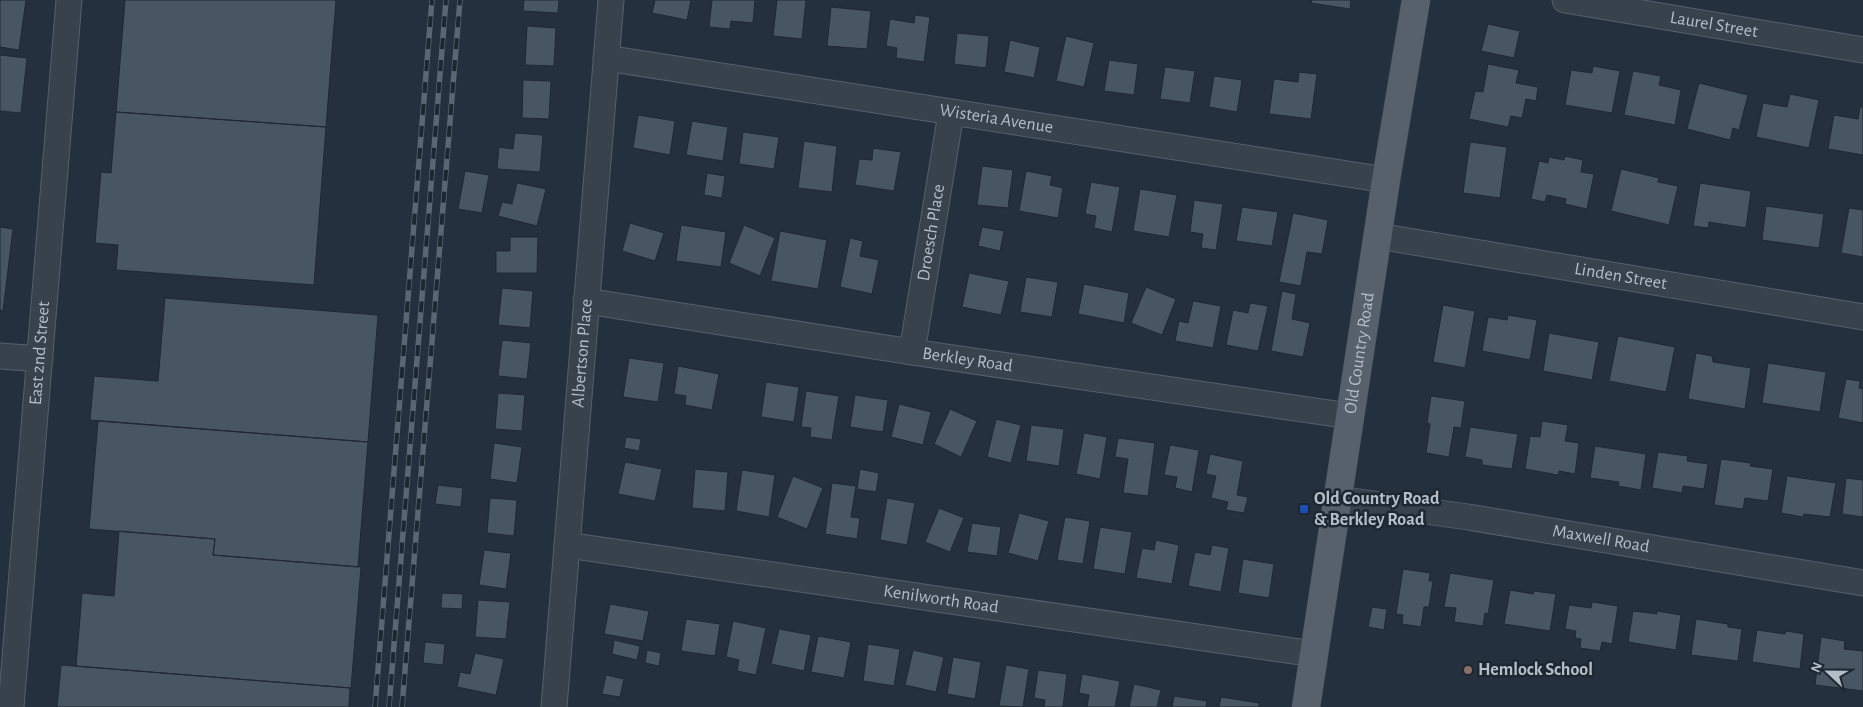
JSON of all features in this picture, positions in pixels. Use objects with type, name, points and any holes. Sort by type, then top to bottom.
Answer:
[{"type":"main road","name":"Old Country Road","points":[[1306,707],[1386,180],[1416,0]]},
{"type":"street","name":"East 2nd Street","points":[[11,707],[69,0]]},
{"type":"street","name":"Albertson Place","points":[[554,707],[611,0]]},
{"type":"street","name":"Laurel Street","points":[[1565,0],[1863,50]]},
{"type":"street","name":"Wisteria Avenue","points":[[606,58],[1386,180]]},
{"type":"street","name":"Droesch Place","points":[[912,352],[951,112]]},
{"type":"street","name":"Linden Street","points":[[1378,236],[1863,317]]},
{"type":"street","name":"Berkley Road","points":[[586,301],[912,352],[1350,416]]},
{"type":"street","points":[[0,356],[40,359]]},
{"type":"street","name":"Maxwell Road","points":[[1338,499],[1468,517],[1863,584]]},
{"type":"street","name":"Kenilworth Road","points":[[567,545],[1314,654]]},
{"type":"building","points":[[0,0],[26,0],[19,50],[0,47]]},
{"type":"building","points":[[125,0],[336,0],[326,127],[116,112]]},
{"type":"building","points":[[524,0],[559,0],[558,13],[523,11]]},
{"type":"building","points":[[655,0],[691,0],[687,20],[652,13]]},
{"type":"building","points":[[712,0],[755,0],[753,23],[731,21],[730,29],[709,27]]},
{"type":"building","points":[[777,0],[806,0],[802,39],[773,36]]},
{"type":"building","points":[[1312,0],[1351,0],[1350,9],[1311,3]]},
{"type":"building","points":[[831,7],[871,11],[867,49],[827,46]]},
{"type":"building","points":[[915,15],[930,17],[924,62],[896,58],[897,48],[886,46],[890,19],[914,23]]},
{"type":"building","points":[[1488,24],[1520,31],[1514,58],[1481,51]]},
{"type":"building","points":[[527,26],[556,28],[554,66],[525,65]]},
{"type":"building","points":[[957,33],[989,36],[986,68],[954,64]]},
{"type":"building","points":[[1066,36],[1094,43],[1084,87],[1056,81]]},
{"type":"building","points":[[1010,40],[1040,47],[1034,78],[1004,72]]},
{"type":"building","points":[[0,55],[27,58],[21,113],[0,111]]},
{"type":"building","points":[[1109,60],[1138,64],[1134,95],[1104,91]]},
{"type":"building","points":[[1488,64],[1519,70],[1516,83],[1538,87],[1536,101],[1526,99],[1522,118],[1511,116],[1508,127],[1469,119],[1475,91],[1483,92]]},
{"type":"building","points":[[1593,66],[1620,71],[1612,113],[1565,105],[1571,70],[1592,73]]},
{"type":"building","points":[[1165,67],[1195,71],[1190,103],[1160,99]]},
{"type":"building","points":[[1633,71],[1661,76],[1659,85],[1681,90],[1675,125],[1624,115]]},
{"type":"building","points":[[1299,72],[1317,74],[1311,119],[1269,114],[1274,79],[1298,82]]},
{"type":"building","points":[[1214,76],[1242,80],[1237,112],[1209,107]]},
{"type":"building","points":[[523,80],[551,81],[549,119],[522,118]]},
{"type":"building","points":[[1699,83],[1748,95],[1739,130],[1733,128],[1730,140],[1687,129]]},
{"type":"building","points":[[1790,94],[1819,100],[1809,148],[1756,137],[1763,103],[1787,107]]},
{"type":"building","points":[[1860,107],[1863,107],[1863,155],[1828,149],[1834,115],[1858,119]]},
{"type":"building","points":[[116,112],[326,127],[314,285],[116,270],[118,245],[95,243],[101,172],[111,173]]},
{"type":"building","points":[[638,115],[675,121],[670,155],[633,148]]},
{"type":"building","points":[[692,121],[728,127],[723,161],[686,155]]},
{"type":"building","points":[[743,132],[779,137],[774,169],[739,164]]},
{"type":"building","points":[[515,133],[543,135],[540,172],[497,169],[499,147],[513,149]]},
{"type":"building","points":[[804,141],[837,146],[832,192],[798,188]]},
{"type":"building","points":[[1470,142],[1507,147],[1500,198],[1463,193]]},
{"type":"building","points":[[873,148],[901,152],[894,191],[855,185],[859,159],[872,160]]},
{"type":"building","points":[[1565,156],[1583,160],[1581,172],[1594,174],[1587,209],[1565,204],[1566,199],[1547,195],[1545,202],[1531,199],[1539,161],[1548,163],[1549,157],[1564,160]]},
{"type":"building","points":[[982,166],[1013,170],[1008,208],[977,205]]},
{"type":"building","points":[[1621,169],[1659,178],[1658,182],[1678,186],[1669,225],[1611,211]]},
{"type":"building","points":[[465,171],[489,175],[482,213],[458,209]]},
{"type":"building","points":[[1026,171],[1052,176],[1050,185],[1063,188],[1058,218],[1019,211]]},
{"type":"building","points":[[707,173],[725,176],[722,198],[704,195]]},
{"type":"building","points":[[1091,182],[1120,187],[1112,232],[1094,228],[1096,216],[1085,214]]},
{"type":"building","points":[[517,183],[546,189],[537,226],[498,216],[502,202],[512,204]]},
{"type":"building","points":[[1700,183],[1751,191],[1746,228],[1709,222],[1708,228],[1693,226]]},
{"type":"building","points":[[1140,189],[1177,195],[1169,237],[1133,231]]},
{"type":"building","points":[[1194,200],[1223,204],[1216,250],[1201,248],[1203,234],[1190,232]]},
{"type":"building","points":[[1766,206],[1824,214],[1819,248],[1762,240]]},
{"type":"building","points":[[1242,207],[1278,212],[1272,246],[1236,241]]},
{"type":"building","points":[[1849,208],[1863,210],[1863,257],[1841,253]]},
{"type":"building","points":[[1293,213],[1328,220],[1322,254],[1307,252],[1301,286],[1279,282]]},
{"type":"building","points":[[630,223],[664,233],[655,261],[622,251]]},
{"type":"building","points":[[681,225],[726,232],[721,267],[676,261]]},
{"type":"building","points":[[744,225],[775,238],[760,276],[729,263]]},
{"type":"building","points":[[0,227],[13,229],[3,311],[0,310]]},
{"type":"building","points":[[982,227],[1004,231],[1000,251],[978,246]]},
{"type":"building","points":[[780,231],[827,240],[818,289],[771,281]]},
{"type":"building","points":[[510,237],[538,237],[537,273],[496,273],[496,251],[510,251]]},
{"type":"building","points":[[850,238],[863,241],[860,256],[879,260],[872,294],[840,287]]},
{"type":"building","points":[[969,273],[1009,281],[1001,315],[962,307]]},
{"type":"building","points":[[1026,277],[1058,282],[1052,317],[1020,312]]},
{"type":"building","points":[[1084,284],[1129,293],[1124,323],[1078,314]]},
{"type":"building","points":[[1146,287],[1176,299],[1162,335],[1131,323]]},
{"type":"building","points":[[502,288],[533,291],[530,328],[498,325]]},
{"type":"building","points":[[1282,291],[1296,294],[1292,319],[1310,323],[1303,357],[1271,351]]},
{"type":"building","points":[[165,298],[378,315],[368,442],[90,420],[94,376],[158,381]]},
{"type":"building","points":[[1193,301],[1221,306],[1213,348],[1175,341],[1179,321],[1188,323]]},
{"type":"building","points":[[1250,303],[1268,306],[1258,351],[1226,345],[1233,310],[1248,313]]},
{"type":"building","points":[[1443,305],[1475,311],[1465,368],[1433,362]]},
{"type":"building","points":[[1508,315],[1537,320],[1530,360],[1482,351],[1488,317],[1507,320]]},
{"type":"building","points":[[1549,333],[1599,342],[1592,380],[1543,371]]},
{"type":"building","points":[[1618,336],[1675,347],[1666,392],[1609,381]]},
{"type":"building","points":[[502,340],[531,343],[527,379],[498,376]]},
{"type":"building","points":[[1696,353],[1712,356],[1713,362],[1751,368],[1745,409],[1688,399]]},
{"type":"building","points":[[629,358],[664,363],[658,402],[623,397]]},
{"type":"building","points":[[1768,363],[1826,372],[1820,412],[1762,403]]},
{"type":"building","points":[[678,366],[719,374],[712,410],[685,405],[686,396],[674,394]]},
{"type":"building","points":[[1846,379],[1860,381],[1859,388],[1863,389],[1863,423],[1838,418]]},
{"type":"building","points":[[766,382],[799,387],[794,422],[761,417]]},
{"type":"building","points":[[806,391],[839,396],[832,440],[810,437],[811,428],[801,427]]},
{"type":"building","points":[[498,393],[525,395],[522,431],[495,429]]},
{"type":"building","points":[[855,395],[888,400],[883,432],[850,427]]},
{"type":"building","points":[[1431,396],[1465,401],[1461,428],[1454,427],[1449,457],[1426,453],[1430,424],[1427,423]]},
{"type":"building","points":[[899,404],[931,412],[923,445],[891,437]]},
{"type":"building","points":[[950,409],[977,421],[961,457],[934,444]]},
{"type":"building","points":[[996,419],[1021,425],[1011,463],[987,457]]},
{"type":"building","points":[[98,421],[368,442],[358,567],[213,555],[215,539],[89,529]]},
{"type":"building","points":[[1542,421],[1568,425],[1565,441],[1579,443],[1575,474],[1559,471],[1558,475],[1525,469],[1530,436],[1540,437]]},
{"type":"building","points":[[1031,425],[1064,429],[1059,466],[1026,461]]},
{"type":"building","points":[[1470,427],[1518,434],[1512,469],[1482,465],[1482,460],[1465,457]]},
{"type":"building","points":[[1084,433],[1107,437],[1100,479],[1076,474]]},
{"type":"building","points":[[626,437],[641,439],[639,451],[624,448]]},
{"type":"building","points":[[1118,438],[1155,443],[1148,496],[1123,493],[1128,459],[1115,457]]},
{"type":"building","points":[[494,443],[522,447],[517,483],[490,479]]},
{"type":"building","points":[[1170,445],[1199,450],[1192,492],[1175,488],[1177,477],[1164,475]]},
{"type":"building","points":[[1595,446],[1646,454],[1641,490],[1618,486],[1619,482],[1590,478]]},
{"type":"building","points":[[1658,452],[1688,456],[1687,461],[1708,464],[1704,489],[1683,486],[1682,493],[1652,488]]},
{"type":"building","points":[[1210,454],[1243,461],[1237,495],[1248,497],[1244,513],[1226,510],[1228,502],[1211,498],[1216,476],[1206,474]]},
{"type":"building","points":[[1721,459],[1751,463],[1750,466],[1773,469],[1768,501],[1745,498],[1743,509],[1714,505]]},
{"type":"building","points":[[625,462],[662,469],[655,501],[618,494]]},
{"type":"building","points":[[695,469],[728,472],[725,511],[692,508]]},
{"type":"building","points":[[860,469],[879,473],[876,492],[857,489]]},
{"type":"building","points":[[742,470],[775,475],[769,517],[736,511]]},
{"type":"building","points":[[793,476],[823,488],[807,529],[777,517]]},
{"type":"building","points":[[1787,476],[1836,483],[1830,517],[1804,514],[1803,517],[1781,513]]},
{"type":"building","points":[[1846,478],[1863,480],[1863,517],[1842,514]]},
{"type":"building","points":[[832,483],[856,486],[851,517],[860,518],[857,539],[825,534]]},
{"type":"building","points":[[438,485],[463,488],[461,507],[435,504]]},
{"type":"building","points":[[490,498],[517,500],[514,536],[487,533]]},
{"type":"building","points":[[887,498],[915,503],[907,545],[880,540]]},
{"type":"building","points":[[939,508],[964,518],[950,552],[925,542]]},
{"type":"building","points":[[1019,513],[1049,521],[1038,561],[1008,553]]},
{"type":"building","points":[[1065,517],[1090,521],[1083,564],[1057,560]]},
{"type":"building","points":[[972,523],[1001,527],[997,556],[967,552]]},
{"type":"building","points":[[1100,527],[1132,532],[1125,574],[1093,569]]},
{"type":"building","points":[[119,531],[215,539],[213,555],[361,567],[351,688],[76,666],[82,593],[114,596]]},
{"type":"building","points":[[1156,540],[1179,545],[1172,584],[1136,578],[1142,548],[1154,550]]},
{"type":"building","points":[[1212,545],[1229,548],[1221,592],[1188,586],[1195,552],[1210,555]]},
{"type":"building","points":[[484,550],[511,553],[506,589],[479,585]]},
{"type":"building","points":[[1243,559],[1274,564],[1269,598],[1238,593]]},
{"type":"building","points":[[1403,569],[1430,573],[1429,581],[1433,581],[1429,607],[1424,607],[1421,627],[1402,624],[1403,615],[1396,614]]},
{"type":"building","points":[[1450,573],[1494,580],[1488,614],[1485,613],[1483,626],[1454,622],[1456,608],[1444,607]]},
{"type":"building","points":[[1510,590],[1533,594],[1534,591],[1556,594],[1550,631],[1504,624]]},
{"type":"building","points":[[442,593],[463,594],[462,609],[441,608]]},
{"type":"building","points":[[478,600],[510,602],[506,639],[475,637]]},
{"type":"building","points":[[1592,602],[1618,606],[1612,644],[1602,642],[1600,651],[1580,648],[1581,639],[1575,638],[1576,631],[1565,629],[1569,605],[1591,608]]},
{"type":"building","points":[[610,604],[649,611],[643,641],[604,634]]},
{"type":"building","points":[[1372,607],[1387,609],[1384,630],[1368,627]]},
{"type":"building","points":[[1633,611],[1657,614],[1657,611],[1681,615],[1676,650],[1628,642]]},
{"type":"building","points":[[686,619],[720,624],[715,656],[681,651]]},
{"type":"building","points":[[1696,619],[1728,624],[1728,627],[1742,629],[1738,661],[1691,655]]},
{"type":"building","points":[[733,621],[766,628],[756,675],[737,671],[739,660],[726,657]]},
{"type":"building","points":[[779,629],[811,635],[804,671],[771,664]]},
{"type":"building","points":[[1757,630],[1785,634],[1786,631],[1804,634],[1800,669],[1752,662]]},
{"type":"building","points":[[818,636],[851,642],[844,678],[811,672]]},
{"type":"building","points":[[1821,637],[1845,641],[1844,649],[1863,651],[1863,691],[1815,685]]},
{"type":"building","points":[[614,640],[640,646],[637,660],[612,654]]},
{"type":"building","points":[[425,642],[445,644],[443,665],[423,663]]},
{"type":"building","points":[[868,644],[900,649],[894,686],[863,681]]},
{"type":"building","points":[[647,650],[661,653],[659,666],[645,663]]},
{"type":"building","points":[[913,650],[944,657],[936,692],[905,685]]},
{"type":"building","points":[[475,653],[504,659],[496,695],[457,687],[460,672],[470,674]]},
{"type":"building","points":[[953,657],[981,662],[975,699],[947,694]]},
{"type":"building","points":[[61,665],[350,688],[349,707],[57,707]]},
{"type":"building","points":[[1006,665],[1029,669],[1023,707],[999,706]]},
{"type":"building","points":[[1038,670],[1067,674],[1063,707],[1044,707],[1045,700],[1034,698]]},
{"type":"building","points":[[1082,674],[1120,681],[1115,707],[1087,707],[1089,695],[1079,693]]},
{"type":"building","points":[[606,675],[624,679],[620,697],[602,694]]},
{"type":"building","points":[[1134,684],[1161,690],[1157,707],[1129,707]]},
{"type":"building","points":[[1174,696],[1207,701],[1206,707],[1172,707]]},
{"type":"building","points":[[1221,697],[1259,703],[1259,707],[1219,707]]},
{"type":"railway","points":[[375,707],[432,0]]},
{"type":"railway","points":[[389,707],[446,0]]},
{"type":"railway","points":[[402,707],[460,0]]},
{"type":"place","name":"Old Country Road & Berkley Road","points":[[1304,509]]},
{"type":"place","name":"Hemlock School","points":[[1468,670]]}]
